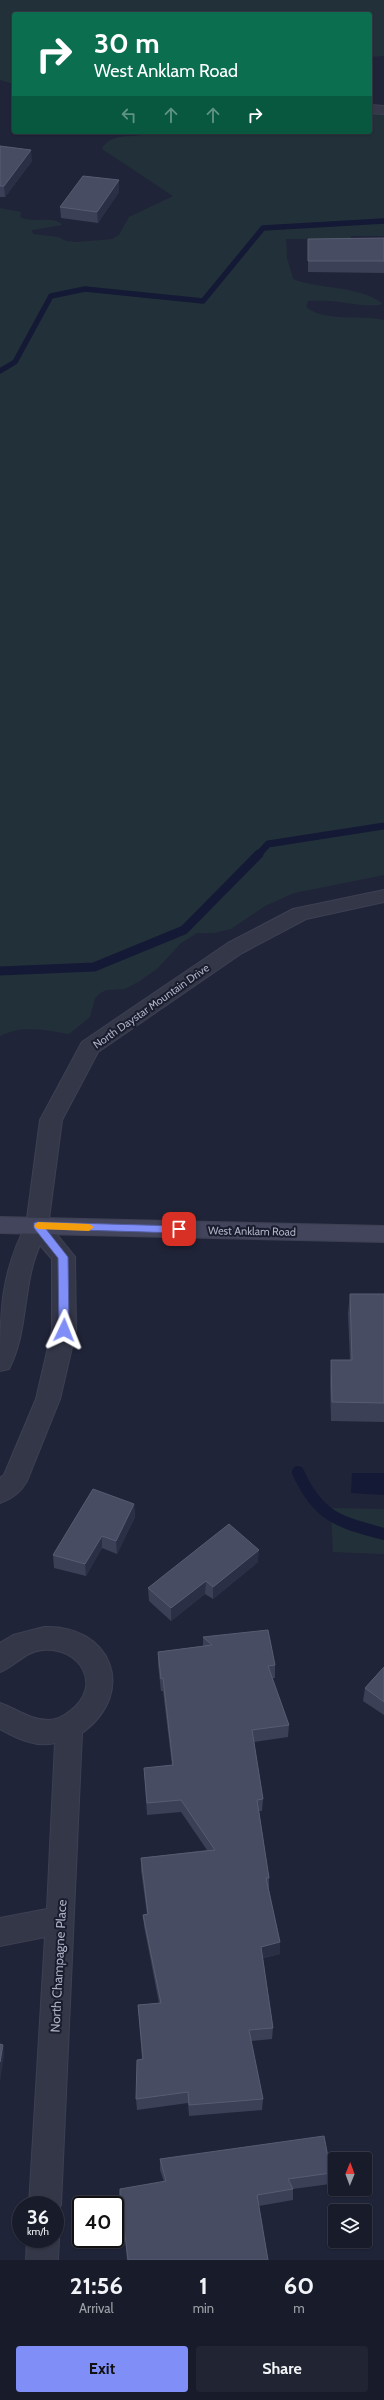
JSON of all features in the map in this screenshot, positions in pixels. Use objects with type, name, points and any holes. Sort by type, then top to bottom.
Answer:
[{"type":"main road","name":"West Anklam Road","points":[[0,1226],[384,1234]]},
{"type":"street","points":[[372,109],[384,110]]},
{"type":"street","name":"North Daystar Mountain Drive","points":[[0,1362],[6,1348],[21,1261],[37,1226],[51,1120],[90,1047],[235,948],[300,914],[384,896]]},
{"type":"street","points":[[0,1493],[14,1481],[48,1399],[64,1330],[63,1257],[37,1226]]},
{"type":"street","points":[[0,1660],[6,1652],[22,1643],[39,1638],[56,1638],[72,1642],[86,1651],[95,1663],[100,1677],[100,1692],[94,1706],[83,1718],[69,1727],[50,1733],[30,1732],[13,1725],[0,1714]]},
{"type":"street","name":"North Champagne Place","points":[[46,2196],[61,1920],[69,1727]]},
{"type":"street","points":[[0,1932],[61,1920]]},
{"type":"street","points":[[42,2260],[43,2248]]},
{"type":"shaded area","points":[[0,0],[384,0],[384,56],[372,57],[372,12],[12,12],[12,83],[0,80]]},
{"type":"shaded area","points":[[372,113],[384,114],[384,236],[351,236],[351,239],[286,239],[287,258],[293,279],[315,285],[350,290],[372,297],[382,303],[380,305],[362,305],[317,300],[308,301],[306,307],[314,312],[334,317],[375,318],[384,320],[384,875],[294,893],[265,906],[231,929],[214,933],[197,933],[181,943],[158,968],[140,981],[125,989],[107,990],[100,993],[95,998],[90,1017],[69,1034],[26,1029],[9,1032],[0,1036],[0,208],[21,212],[20,217],[25,219],[48,220],[58,222],[62,225],[32,230],[33,234],[58,237],[66,241],[77,242],[112,239],[119,235],[129,217],[173,196],[102,149],[109,141],[119,137],[141,136],[125,134],[372,134]]},
{"type":"shaded area","points":[[331,1508],[384,1509],[384,1554],[333,1552]]},
{"type":"water","points":[[352,1473],[384,1473],[384,1495],[351,1493]]},
{"type":"building","points":[[0,146],[31,150],[4,186],[0,186]]},
{"type":"building","points":[[83,176],[119,180],[97,212],[60,207]]},
{"type":"building","points":[[384,238],[384,261],[308,261],[308,239]]},
{"type":"building","points":[[350,1294],[384,1294],[384,1403],[332,1402],[331,1360],[352,1360]]},
{"type":"building","points":[[93,1489],[134,1504],[116,1541],[102,1536],[85,1564],[53,1555]]},
{"type":"building","points":[[229,1524],[259,1550],[213,1587],[206,1581],[171,1608],[148,1588]]},
{"type":"building","points":[[268,1630],[275,1665],[268,1666],[289,1725],[252,1730],[263,1799],[257,1800],[269,1878],[266,1878],[280,1942],[261,1947],[273,2028],[249,2030],[263,2099],[189,2105],[188,2092],[136,2099],[137,2060],[143,2059],[138,2005],[161,2003],[143,1915],[148,1914],[141,1858],[215,1850],[181,1800],[147,1803],[144,1768],[173,1765],[163,1678],[161,1679],[158,1652],[212,1645],[203,1637]]},
{"type":"building","points":[[384,1667],[384,1702],[365,1688]]},
{"type":"building","points":[[0,2044],[3,2045],[0,2062]]},
{"type":"building","points":[[324,2136],[328,2157],[328,2173],[288,2179],[293,2189],[257,2195],[268,2260],[128,2260],[124,2226],[124,2196],[120,2196],[120,2189],[166,2181],[160,2159]]},
{"type":"waterway","points":[[0,371],[15,362],[51,296],[85,289],[203,301],[263,228],[384,221]]},
{"type":"waterway","points":[[258,855],[268,844],[384,826]]},
{"type":"waterway","points":[[0,971],[94,967],[184,930],[259,854]]},
{"type":"waterway","points":[[298,1472],[306,1487],[322,1508],[342,1521],[354,1526],[384,1534]]},
{"type":"slow traffic","points":[[38,1226],[89,1227]]},
{"type":"route","points":[[64,1330],[65,1286],[63,1257],[37,1226],[179,1229]]}]
